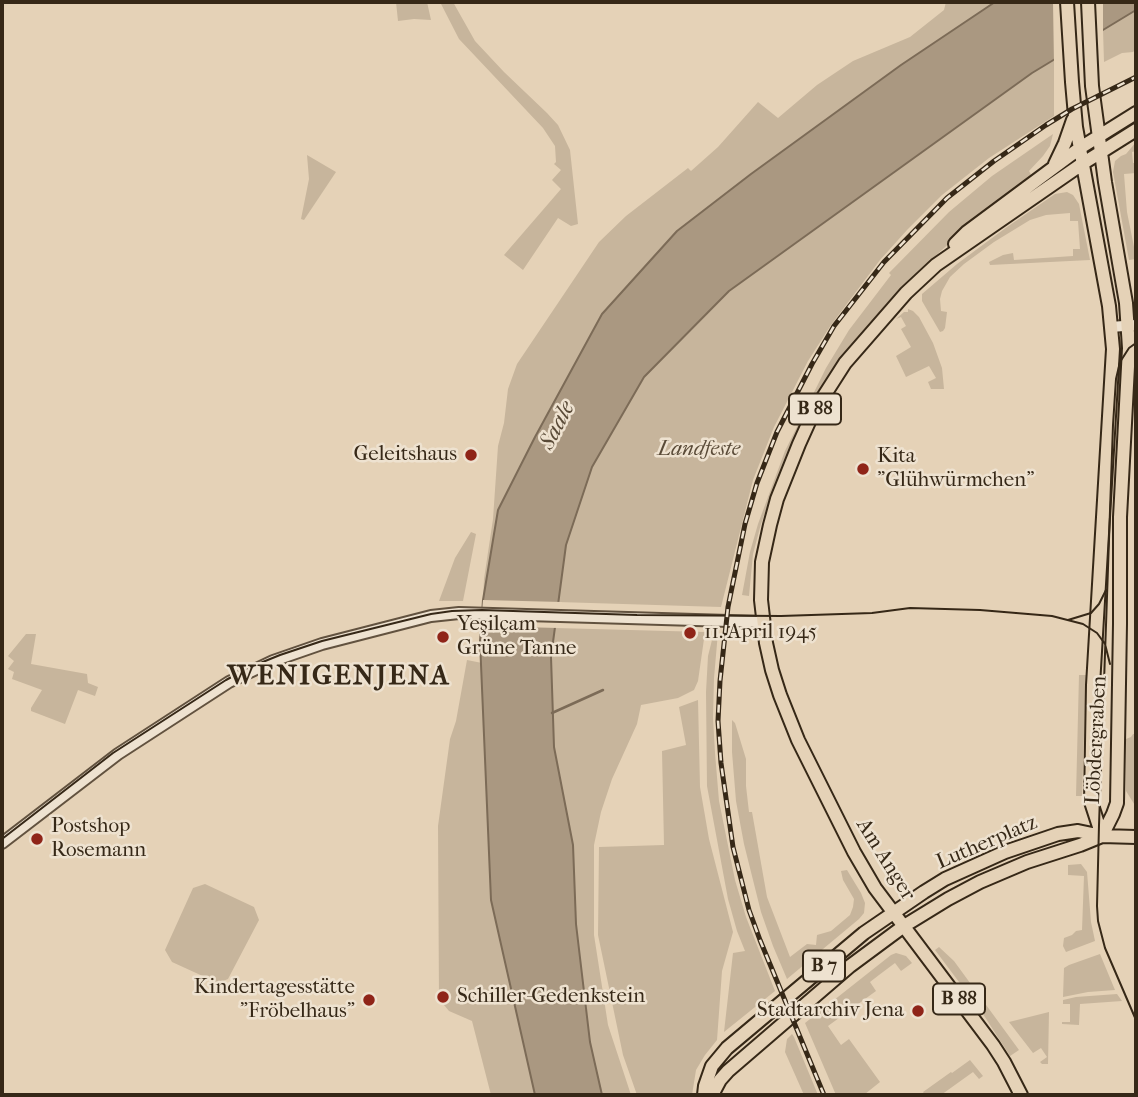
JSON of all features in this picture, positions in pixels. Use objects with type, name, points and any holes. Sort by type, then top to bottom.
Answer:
[{"type":"main road","name":"B 88","points":[[763,622],[762,562],[770,525],[787,472],[813,413],[845,363],[906,293],[967,232],[1053,168],[1075,113],[1067,2]]},
{"type":"main road","name":"Löbdergraben","points":[[1088,2],[1098,135],[1132,326],[1120,517],[1116,803],[1102,836]]},
{"type":"main road","name":"Löbdergraben","points":[[1075,113],[1111,327],[1112,369],[1103,503],[1091,802],[1102,836]]},
{"type":"main road","points":[[1053,168],[1098,135],[1136,113]]},
{"type":"main road","points":[[1101,152],[1136,130]]},
{"type":"main road","name":"B 88","points":[[936,265],[1101,152]]},
{"type":"main road","name":"Am Anger","points":[[763,622],[779,695],[854,852],[875,888],[993,1045],[1021,1095]]},
{"type":"main road","name":"Lutherplatz","points":[[893,912],[946,880],[1022,845],[1069,832],[1136,837]]},
{"type":"main road","name":"Lutherplatz","points":[[904,926],[980,882],[1027,862],[1102,836]]},
{"type":"main road","name":"B 7","points":[[704,1095],[712,1066],[727,1048],[822,967],[893,912]]},
{"type":"main road","name":"B 7","points":[[712,1095],[728,1071],[850,967],[904,926]]},
{"type":"street","points":[[1111,327],[1132,326]]},
{"type":"street","points":[[2,843],[118,754],[229,682],[303,649],[374,629],[443,614],[763,622]]},
{"type":"green space","points":[[396,2],[427,2],[431,20],[398,21]]},
{"type":"green space","points":[[440,2],[453,2],[475,41],[558,125],[570,150],[578,224],[571,226],[558,218],[523,270],[504,255],[561,189],[552,180],[561,170],[554,164],[555,146],[543,128],[459,39]]},
{"type":"green space","points":[[946,2],[995,2],[901,65],[677,231],[602,314],[535,437],[483,600],[493,519],[498,446],[508,389],[517,364],[599,242],[626,216],[688,168],[691,171],[718,147],[758,102],[778,118],[817,85],[853,61],[910,37],[944,10]]},
{"type":"green space","points":[[1136,10],[1136,49],[1104,62],[1103,30]]},
{"type":"green space","name":"Landfeste","points":[[1054,60],[1054,116],[989,158],[942,195],[880,260],[831,325],[808,361],[774,427],[753,480],[721,607],[558,602],[566,545],[592,467],[644,377],[729,291],[1032,73]]},
{"type":"green space","points":[[1053,134],[1050,146],[1029,171],[1033,178],[971,224],[915,274],[887,303],[844,356],[792,448],[776,483],[753,554],[749,596],[742,595],[758,524],[785,451],[826,368],[849,330],[891,275],[889,273],[949,212],[992,176]]},
{"type":"green space","points":[[1136,142],[1136,151],[1132,152],[1136,173],[1124,174],[1127,212],[1136,257],[1129,260],[1113,172],[1115,161],[1126,154]]},
{"type":"green space","points":[[307,155],[336,172],[304,220],[301,219],[309,179]]},
{"type":"green space","points":[[1067,192],[1073,195],[1079,204],[1090,260],[990,265],[989,262],[1013,253],[1014,260],[1073,256],[1073,249],[1080,249],[1078,221],[1070,221],[1070,213],[1046,215],[1030,220],[994,242],[950,277],[940,299],[941,311],[947,312],[945,328],[940,332],[922,301],[922,294],[1007,227],[1055,194]]},
{"type":"green space","points":[[908,309],[919,317],[933,343],[942,368],[944,389],[931,389],[928,382],[936,378],[929,366],[906,377],[896,356],[911,347],[901,329],[906,326],[901,317],[896,319],[908,312]]},
{"type":"green space","points":[[471,532],[476,534],[463,601],[439,601],[455,558]]},
{"type":"green space","points":[[555,628],[705,632],[698,681],[694,690],[678,698],[641,705],[637,724],[612,779],[594,845],[594,935],[608,1025],[631,1095],[602,1095],[590,1042],[576,924],[573,845],[554,747],[551,656]]},
{"type":"green space","points":[[714,632],[718,632],[713,718],[719,801],[735,880],[746,917],[775,991],[724,1032],[733,953],[745,951],[728,899],[707,786],[706,692],[708,656]]},
{"type":"green space","points":[[26,634],[36,634],[31,664],[87,674],[88,683],[98,687],[95,696],[78,690],[65,724],[31,711],[42,690],[12,679],[14,672],[8,669],[14,661],[8,656]]},
{"type":"green space","points":[[467,660],[482,663],[491,900],[535,1095],[491,1095],[472,1021],[449,1011],[439,999],[438,826],[450,739]]},
{"type":"green space","points":[[1079,675],[1086,675],[1082,796],[1076,796]]},
{"type":"green space","points":[[698,700],[700,787],[709,839],[733,932],[722,971],[717,1040],[696,1070],[692,1095],[637,1095],[623,1055],[598,935],[599,847],[664,845],[662,751],[686,745],[679,707]]},
{"type":"green space","points":[[732,720],[746,759],[749,812],[752,812],[767,897],[790,957],[807,944],[816,945],[817,935],[831,931],[850,915],[854,899],[841,871],[847,870],[865,903],[864,913],[859,919],[787,979],[761,912],[744,844],[736,801]]},
{"type":"green space","points":[[1136,734],[1136,807],[1126,791],[1126,739]]},
{"type":"green space","points":[[1081,864],[1087,872],[1095,941],[1066,952],[1063,946],[1064,938],[1082,930],[1084,876],[1068,875],[1068,865]]},
{"type":"green space","points":[[205,884],[254,907],[259,920],[228,979],[218,983],[172,962],[165,950],[193,888]]},
{"type":"green space","points":[[939,947],[954,961],[1019,1050],[1010,1056],[983,1014],[935,950]]},
{"type":"green space","points":[[896,953],[906,956],[912,963],[901,971],[895,963],[879,975],[870,982],[876,991],[828,1026],[841,1045],[849,1039],[880,1082],[866,1095],[836,1095],[805,1023]]},
{"type":"green space","points":[[1100,954],[1115,990],[1063,997],[1064,968]]},
{"type":"green space","points":[[1117,994],[1122,1001],[1080,1004],[1079,1025],[1062,1024],[1070,1022],[1070,1004],[1063,1004],[1063,1000]]},
{"type":"green space","points":[[1049,1012],[1048,1064],[1042,1064],[1040,1062],[1047,1057],[1041,1048],[1033,1053],[1009,1022]]},
{"type":"green space","points":[[792,1034],[818,1095],[804,1095],[785,1052],[787,1039]]},
{"type":"green space","points":[[970,1060],[983,1076],[979,1079],[973,1072],[941,1095],[925,1095],[923,1092]]},
{"type":"water","name":"Saale","points":[[995,2],[1136,2],[1136,10],[1032,73],[729,291],[644,377],[592,467],[566,545],[551,657],[554,747],[573,845],[576,924],[590,1042],[602,1095],[535,1095],[491,900],[480,641],[483,600],[498,510],[602,314],[677,231],[901,65]]},
{"type":"pier","points":[[1053,2],[1103,2],[1103,34],[1054,64]]},
{"type":"pier","points":[[483,600],[562,602],[558,628],[481,626]]},
{"type":"waterway","points":[[552,713],[603,690]]},
{"type":"tram line","points":[[1136,343],[1129,348],[1120,362],[1116,379],[1097,906],[1105,948],[1136,1020]]},
{"type":"tram line","points":[[1068,620],[1091,613],[1106,590]]},
{"type":"tram line","points":[[2,839],[113,753],[248,668],[322,641],[431,614],[482,610],[781,616],[872,613],[910,608],[980,610],[1052,616],[1083,624],[1097,633],[1105,644],[1110,664]]},
{"type":"railway","points":[[824,1095],[749,910],[733,847],[721,763],[718,721],[728,607],[745,524],[757,483],[777,432],[812,364],[834,326],[884,262],[947,198],[994,161],[1072,109],[1136,77]]},
{"type":"place","name":"Geleitshaus","points":[[471,455]]},
{"type":"place","name":"Kita \"Glühwürmchen\"","points":[[863,469]]},
{"type":"place","name":"11. April 1945","points":[[690,633]]},
{"type":"place","name":"Yeşilçam Grüne Tanne","points":[[443,637]]},
{"type":"place","name":"Postshop Rosemann","points":[[37,839]]},
{"type":"place","name":"Schiller-Gedenkstein","points":[[443,997]]},
{"type":"place","name":"Kindertagesstätte \"Fröbelhaus\"","points":[[369,1000]]},
{"type":"place","name":"Stadtarchiv Jena","points":[[918,1011]]},
{"type":"district","name":"WENIGENJENA","points":[[339,677]]}]
